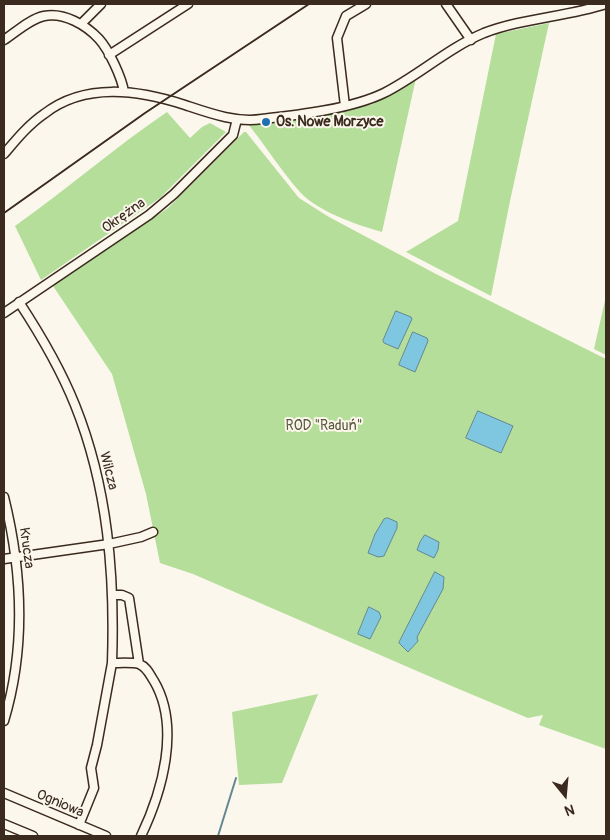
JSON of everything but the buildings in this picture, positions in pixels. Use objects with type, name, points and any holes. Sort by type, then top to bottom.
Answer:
[{"type":"street","points":[[81,24],[101,4]]},
{"type":"street","points":[[109,55],[188,4]]},
{"type":"street","points":[[345,106],[337,38],[346,16],[366,4]]},
{"type":"street","points":[[446,4],[471,40]]},
{"type":"street","points":[[4,154],[27,127],[44,113],[73,97],[86,94],[124,92],[147,94],[238,119],[261,120],[345,106],[389,90],[471,40],[500,28],[606,4]]},
{"type":"street","points":[[4,40],[38,18],[45,16],[66,17],[81,24],[100,40],[109,55],[124,92]]},
{"type":"street","name":"Okrężna","points":[[4,313],[149,215],[174,194],[230,139],[238,119]]},
{"type":"street","name":"Wilcza","points":[[19,302],[50,355],[74,404],[85,435],[99,487],[109,544],[112,595],[112,663],[91,768],[94,788],[79,825]]},
{"type":"street","name":"Krucza","points":[[4,497],[16,557],[19,626],[12,685],[4,721]]},
{"type":"street","points":[[4,559],[109,544],[141,537],[153,532]]},
{"type":"street","points":[[112,595],[126,595],[130,598],[139,664]]},
{"type":"street","points":[[112,663],[139,664],[148,670],[163,702],[167,738],[161,785],[141,836]]},
{"type":"street","name":"Ogniowa","points":[[4,793],[106,836]]},
{"type":"street","points":[[4,824],[33,836]]},
{"type":"green space","points":[[549,23],[491,296],[406,252],[458,221],[496,34]]},
{"type":"green space","points":[[416,78],[382,232],[338,216],[307,199],[286,176],[248,124],[292,117],[338,113],[373,104]]},
{"type":"green space","points":[[167,112],[190,138],[202,127],[210,123],[226,132],[160,198],[41,280],[15,226]]},
{"type":"green space","name":"ROD \"Raduń\"","points":[[246,132],[299,198],[329,217],[436,274],[606,359],[606,749],[539,725],[543,715],[528,718],[193,574],[160,563],[146,494],[112,374],[53,286],[168,208]]},
{"type":"green space","points":[[606,296],[606,355],[594,349]]},
{"type":"green space","points":[[318,694],[282,783],[239,785],[232,712]]},
{"type":"water","points":[[396,311],[412,319],[398,349],[383,341]]},
{"type":"water","points":[[413,332],[427,338],[428,341],[415,372],[399,365]]},
{"type":"water","points":[[478,411],[513,426],[501,453],[466,438]]},
{"type":"water","points":[[388,518],[397,522],[397,528],[384,556],[378,557],[368,553],[375,534],[384,519]]},
{"type":"water","points":[[425,535],[439,542],[434,558],[417,550]]},
{"type":"water","points":[[435,572],[444,577],[443,589],[417,637],[418,641],[408,652],[399,643]]},
{"type":"water","points":[[369,607],[379,612],[381,617],[370,639],[358,634]]},
{"type":"waterway","points":[[218,836],[236,778]]},
{"type":"railway","points":[[4,213],[145,113],[309,4]]},
{"type":"place","name":"Os. Nowe Morzyce","points":[[266,122]]}]
